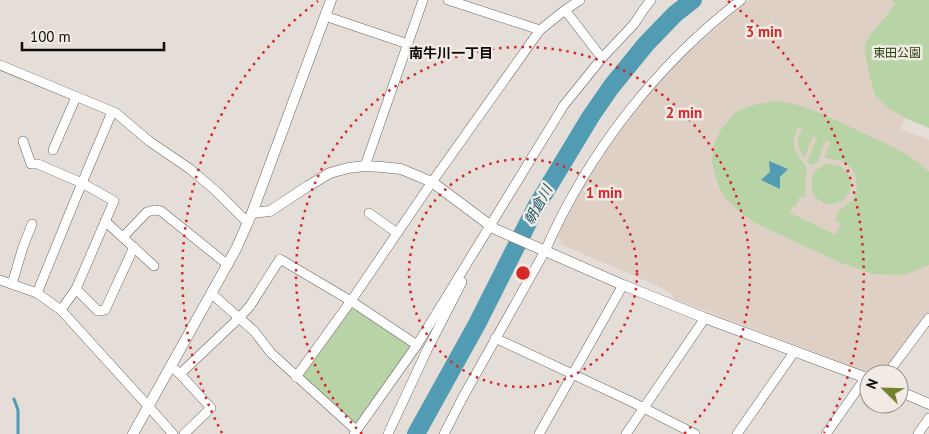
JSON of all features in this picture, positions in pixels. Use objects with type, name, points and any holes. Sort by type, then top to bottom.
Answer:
[{"type":"street","points":[[134,434],[212,294],[250,218],[331,0]]},
{"type":"street","points":[[365,166],[424,0]]},
{"type":"street","points":[[448,0],[540,30]]},
{"type":"street","points":[[296,377],[540,30],[580,0]]},
{"type":"street","points":[[388,434],[427,350],[492,228],[564,105],[602,58],[634,24],[652,0]]},
{"type":"street","points":[[444,434],[542,250],[597,154],[626,114],[657,77],[696,38],[741,0]]},
{"type":"street","points":[[565,10],[602,58]]},
{"type":"street","points":[[325,16],[408,44]]},
{"type":"street","points":[[0,65],[116,113],[149,141],[190,169],[250,218]]},
{"type":"street","points":[[52,150],[76,97]]},
{"type":"street","points":[[37,293],[112,112]]},
{"type":"street","points":[[23,141],[31,164],[38,164],[82,183],[114,201],[76,289],[61,310]]},
{"type":"street","points":[[250,218],[270,210],[330,173],[365,166],[400,169],[432,182],[492,228],[623,285],[705,318],[859,375]]},
{"type":"street","points":[[123,237],[147,212],[161,211],[228,264]]},
{"type":"street","points":[[369,214],[397,233]]},
{"type":"street","points":[[105,221],[154,266]]},
{"type":"street","points":[[12,284],[32,224]]},
{"type":"street","points":[[212,294],[254,331],[271,353],[355,432],[417,345],[492,228]]},
{"type":"street","points":[[76,289],[98,311],[105,310],[134,247]]},
{"type":"street","points":[[180,374],[250,306],[280,259],[350,301],[417,345]]},
{"type":"street","points":[[0,280],[37,293],[61,310],[173,434]]},
{"type":"street","points":[[540,434],[623,285]]},
{"type":"street","points":[[626,434],[705,318]]},
{"type":"street","points":[[894,364],[929,318]]},
{"type":"street","points":[[495,338],[574,374],[695,434]]},
{"type":"street","points":[[737,434],[795,351]]},
{"type":"street","points":[[172,366],[210,408],[184,434]]},
{"type":"street","points":[[826,434],[859,389]]},
{"type":"street","points":[[909,395],[929,404]]},
{"type":"street","points":[[918,434],[929,418]]},
{"type":"shaded area","points":[[749,0],[891,0],[896,4],[866,41],[865,54],[874,94],[888,108],[905,118],[901,129],[929,140],[929,312],[891,364],[859,364],[859,371],[825,356],[675,299],[658,286],[562,245],[558,237],[566,216],[600,159],[653,88],[683,57]]},
{"type":"green space","name":"東田公園","points":[[891,0],[929,0],[929,128],[905,118],[888,108],[874,94],[865,54],[865,45],[871,34],[896,4]]},
{"type":"green space","points":[[775,101],[808,108],[896,148],[922,165],[929,172],[929,265],[904,275],[873,274],[839,262],[755,223],[726,199],[719,187],[713,168],[714,145],[720,131],[733,115],[740,110],[757,104]],"holes":[[[797,127],[803,130],[800,133],[798,144],[804,158],[813,136],[817,138],[807,161],[810,165],[817,163],[825,140],[831,143],[824,157],[844,162],[855,174],[857,185],[855,195],[851,201],[840,209],[835,219],[841,223],[836,235],[790,213],[792,206],[795,207],[800,196],[805,198],[807,169],[794,147]]]},
{"type":"green space","points":[[835,164],[842,167],[848,173],[851,184],[850,192],[842,201],[835,204],[827,204],[820,201],[812,192],[811,180],[814,173],[823,165]]},
{"type":"green space","points":[[351,307],[411,346],[356,425],[301,377]]},
{"type":"water","points":[[769,161],[788,169],[780,177],[780,189],[761,180],[770,172]]},
{"type":"waterway","name":"朝倉川","points":[[416,434],[477,324],[536,207],[591,116],[611,87],[646,44],[675,14],[693,0]]},
{"type":"waterway","points":[[14,399],[18,410],[18,434]]},
{"type":"district","name":"南牛川一丁目","points":[[451,53]]}]
